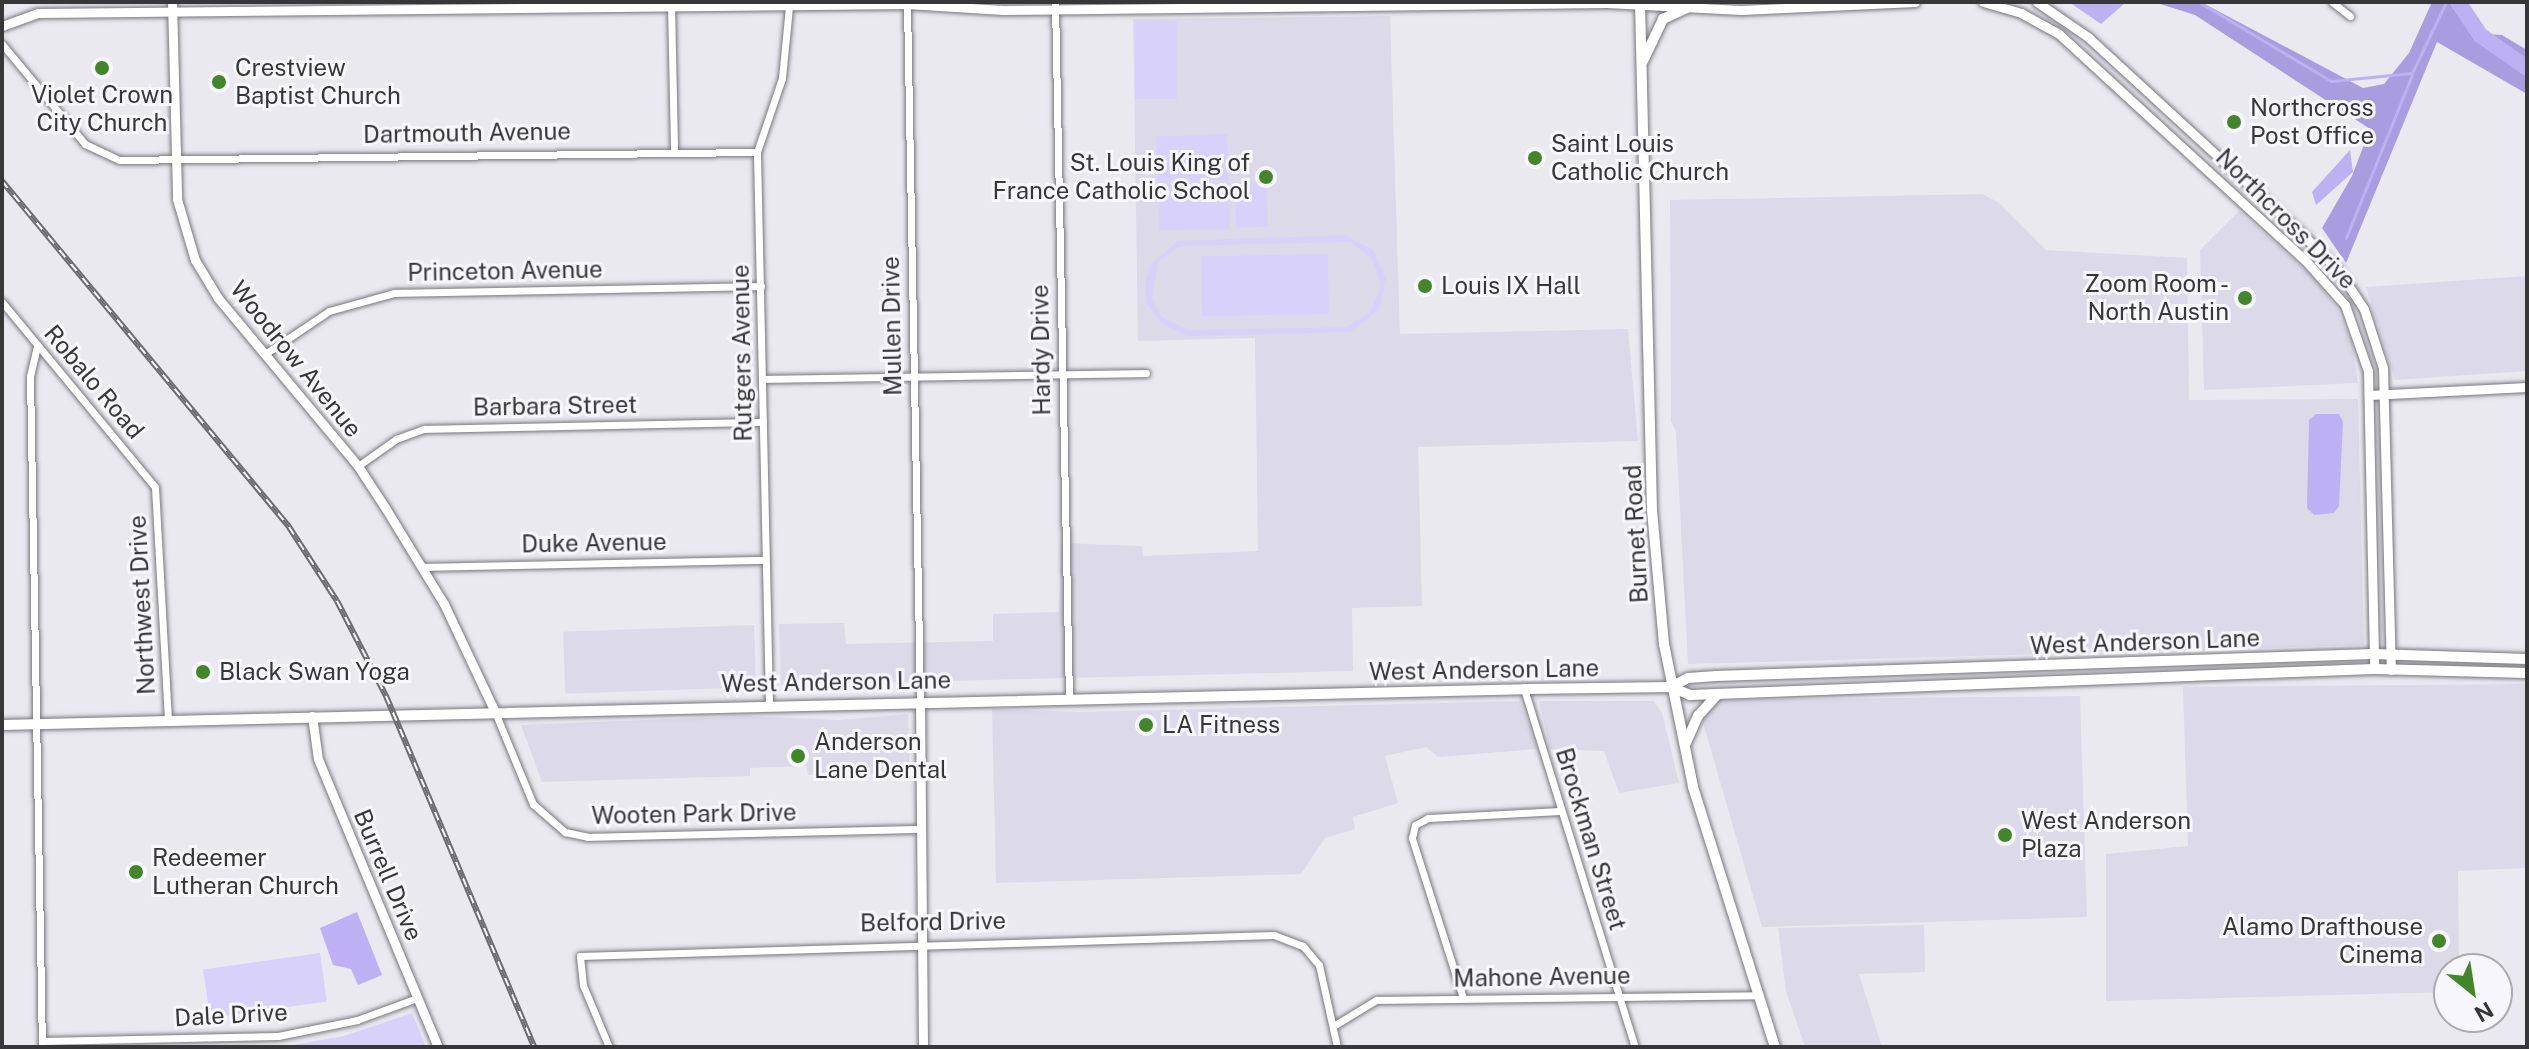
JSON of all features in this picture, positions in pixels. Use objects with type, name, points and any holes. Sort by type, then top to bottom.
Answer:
[{"type":"main road","name":"Burnet Road","points":[[1640,4],[1652,510],[1671,687],[1693,787],[1775,1047]]},
{"type":"main road","points":[[1641,67],[1663,19],[1687,8]]},
{"type":"main road","name":"West Anderson Lane","points":[[1671,687],[1688,678],[2373,654],[2527,659]]},
{"type":"main road","points":[[2203,676],[2211,667],[2259,665],[2275,658]]},
{"type":"main road","points":[[2139,663],[2141,678]]},
{"type":"main road","name":"West Anderson Lane","points":[[2,725],[1069,697],[1671,687],[1690,695],[2374,669],[2527,673]]},
{"type":"main road","points":[[1904,670],[1911,685]]},
{"type":"main road","points":[[1911,685],[1916,670]]},
{"type":"main road","points":[[1685,745],[1706,704],[1720,693]]},
{"type":"street","points":[[907,4],[921,2]]},
{"type":"street","points":[[2,26],[30,13],[172,7],[1640,4],[1687,8],[1915,2]]},
{"type":"street","name":"Northcross Drive","points":[[1983,2],[2021,13],[2059,34],[2288,244],[2336,293],[2351,317],[2364,349],[2369,395],[2374,669]]},
{"type":"street","name":"Northcross Drive","points":[[2037,2],[2071,22],[2299,231],[2339,271],[2364,309],[2378,345],[2384,395],[2391,670]]},
{"type":"street","points":[[2332,2],[2350,16]]},
{"type":"street","points":[[671,4],[674,149]]},
{"type":"street","name":"Mullen Drive","points":[[907,4],[924,942],[923,1047]]},
{"type":"street","name":"Hardy Drive","points":[[1055,5],[1069,697]]},
{"type":"street","name":"Rutgers Avenue","points":[[769,704],[757,152],[782,78],[789,6]]},
{"type":"street","name":"Woodrow Avenue","points":[[172,7],[180,215],[195,260],[265,354],[358,466],[423,567],[494,710]]},
{"type":"street","name":"Dartmouth Avenue","points":[[2,44],[97,153],[120,160],[674,149],[757,152]]},
{"type":"street","points":[[2131,99],[2142,86]]},
{"type":"street","points":[[2288,244],[2299,231]]},
{"type":"street","name":"Princeton Avenue","points":[[265,354],[321,315],[394,293],[761,286]]},
{"type":"street","name":"Robalo Road","points":[[2,302],[155,487]]},
{"type":"street","points":[[37,346],[30,376],[42,1044]]},
{"type":"street","points":[[763,379],[1061,377],[1146,373]]},
{"type":"street","points":[[2369,395],[2527,387]]},
{"type":"street","name":"Barbara Street","points":[[358,466],[396,439],[424,429],[763,422]]},
{"type":"street","name":"Northwest Drive","points":[[155,487],[168,720]]},
{"type":"street","points":[[2371,522],[2387,520]]},
{"type":"street","name":"Duke Avenue","points":[[423,567],[765,560]]},
{"type":"street","name":"Brockman Street","points":[[1524,689],[1635,1047]]},
{"type":"street","name":"Wooten Park Drive","points":[[494,710],[533,804],[565,832],[588,837],[921,829]]},
{"type":"street","name":"Burrell Drive","points":[[312,716],[318,759],[438,1047]]},
{"type":"street","points":[[1463,998],[1412,838],[1415,825],[1428,818],[1561,811]]},
{"type":"street","name":"Belford Drive","points":[[609,1047],[583,985],[580,956],[924,942],[1288,937],[1319,965],[1335,1025]]},
{"type":"street","name":"Mahone Avenue","points":[[1335,1025],[1376,1000],[1758,995]]},
{"type":"street","name":"Dale Drive","points":[[42,1044],[278,1036],[357,1020],[417,998]]},
{"type":"street","points":[[1335,1025],[1337,1047]]},
{"type":"shaded area","points":[[2069,2],[2124,2],[2125,3],[2101,24]]},
{"type":"shaded area","points":[[2154,2],[2201,2],[2363,88],[2384,84],[2409,53],[2432,2],[2463,2],[2483,34],[2502,35],[2527,50],[2527,94],[2437,42],[2346,263],[2322,228],[2352,176],[2370,129],[2195,15]]},
{"type":"shaded area","points":[[1390,16],[1400,334],[1628,329],[1638,441],[1418,447],[1422,606],[1352,608],[1353,671],[781,685],[779,624],[844,623],[846,644],[993,641],[993,614],[1059,612],[1061,543],[1142,546],[1143,556],[1258,551],[1255,338],[1138,341],[1133,19]]},
{"type":"shaded area","points":[[1135,21],[1177,21],[1177,99],[1135,99]]},
{"type":"shaded area","points":[[1227,134],[1229,180],[1158,182],[1156,136]]},
{"type":"shaded area","points":[[2350,150],[2353,172],[2316,205],[2312,192]]},
{"type":"shaded area","points":[[1267,182],[1268,227],[1236,228],[1235,183]]},
{"type":"shaded area","points":[[1229,183],[1230,229],[1159,230],[1158,184]]},
{"type":"shaded area","points":[[1982,194],[1998,202],[2046,250],[2187,258],[2189,400],[2358,399],[2364,645],[1688,664],[1676,432],[1671,421],[1670,200]]},
{"type":"shaded area","points":[[2239,211],[2312,276],[2336,307],[2352,343],[2358,383],[2204,390],[2200,250]]},
{"type":"shaded area","points":[[1345,235],[1373,250],[1386,278],[1379,310],[1350,332],[1189,336],[1162,324],[1147,304],[1145,283],[1150,265],[1177,241]],"holes":[[[1350,242],[1372,259],[1381,285],[1370,312],[1347,327],[1189,330],[1162,317],[1152,299],[1158,262],[1180,246]]]},
{"type":"shaded area","points":[[1328,254],[1329,314],[1202,316],[1201,256]]},
{"type":"shaded area","points":[[2527,276],[2527,371],[2395,380],[2366,287]]},
{"type":"shaded area","points":[[2316,414],[2339,414],[2343,422],[2339,506],[2334,513],[2314,515],[2307,508],[2309,420]]},
{"type":"shaded area","points":[[754,625],[756,687],[565,694],[563,632]]},
{"type":"shaded area","points":[[2527,684],[2527,868],[2458,871],[2459,953],[2433,953],[2433,992],[2106,1001],[2106,854],[2188,846],[2183,687]]},
{"type":"shaded area","name":"West Anderson Plaza","points":[[2080,696],[2087,917],[1762,927],[1702,719],[1718,700]]},
{"type":"shaded area","points":[[1520,701],[1537,749],[1438,757],[1426,747],[1385,756],[1398,803],[1353,817],[1355,829],[1325,838],[1301,874],[996,883],[992,709],[1080,712]]},
{"type":"shaded area","points":[[1539,701],[1654,701],[1662,713],[1679,783],[1619,793],[1604,751],[1550,749]]},
{"type":"shaded area","points":[[908,714],[910,774],[808,775],[807,766],[750,768],[750,776],[542,782],[521,725],[746,716],[839,720]]},
{"type":"shaded area","points":[[357,912],[382,975],[358,985],[351,969],[333,965],[320,928]]},
{"type":"shaded area","points":[[1924,925],[1925,972],[1859,974],[1882,1047],[1805,1047],[1786,991],[1778,928]]},
{"type":"shaded area","points":[[320,953],[327,1002],[210,1018],[203,969]]},
{"type":"shaded area","points":[[412,1013],[426,1047],[281,1047],[344,1036]]},
{"type":"waterway","points":[[2199,2],[2331,81],[2412,73],[2446,2]]},
{"type":"waterway","points":[[2458,2],[2480,35],[2527,68]]},
{"type":"waterway","points":[[2346,238],[2412,75]]},
{"type":"railway","points":[[2,181],[289,527],[337,601],[386,696],[534,1047]]},
{"type":"place","name":"Violet Crown City Church","points":[[102,68]]},
{"type":"place","name":"Crestview Baptist Church","points":[[219,82]]},
{"type":"place","name":"Northcross Post Office","points":[[2234,122]]},
{"type":"place","name":"Saint Louis Catholic Church","points":[[1535,158]]},
{"type":"place","name":"St. Louis King of France Catholic School","points":[[1266,177]]},
{"type":"place","name":"Louis IX Hall","points":[[1425,286]]},
{"type":"place","name":"Zoom Room - North Austin","points":[[2245,298]]},
{"type":"place","name":"Black Swan Yoga","points":[[203,672]]},
{"type":"place","name":"LA Fitness","points":[[1146,725]]},
{"type":"place","name":"Anderson Lane Dental","points":[[798,756]]},
{"type":"place","name":"West Anderson Plaza","points":[[2005,835]]},
{"type":"place","name":"Redeemer Lutheran Church","points":[[136,872]]},
{"type":"place","name":"Alamo Drafthouse Cinema","points":[[2439,941]]}]
